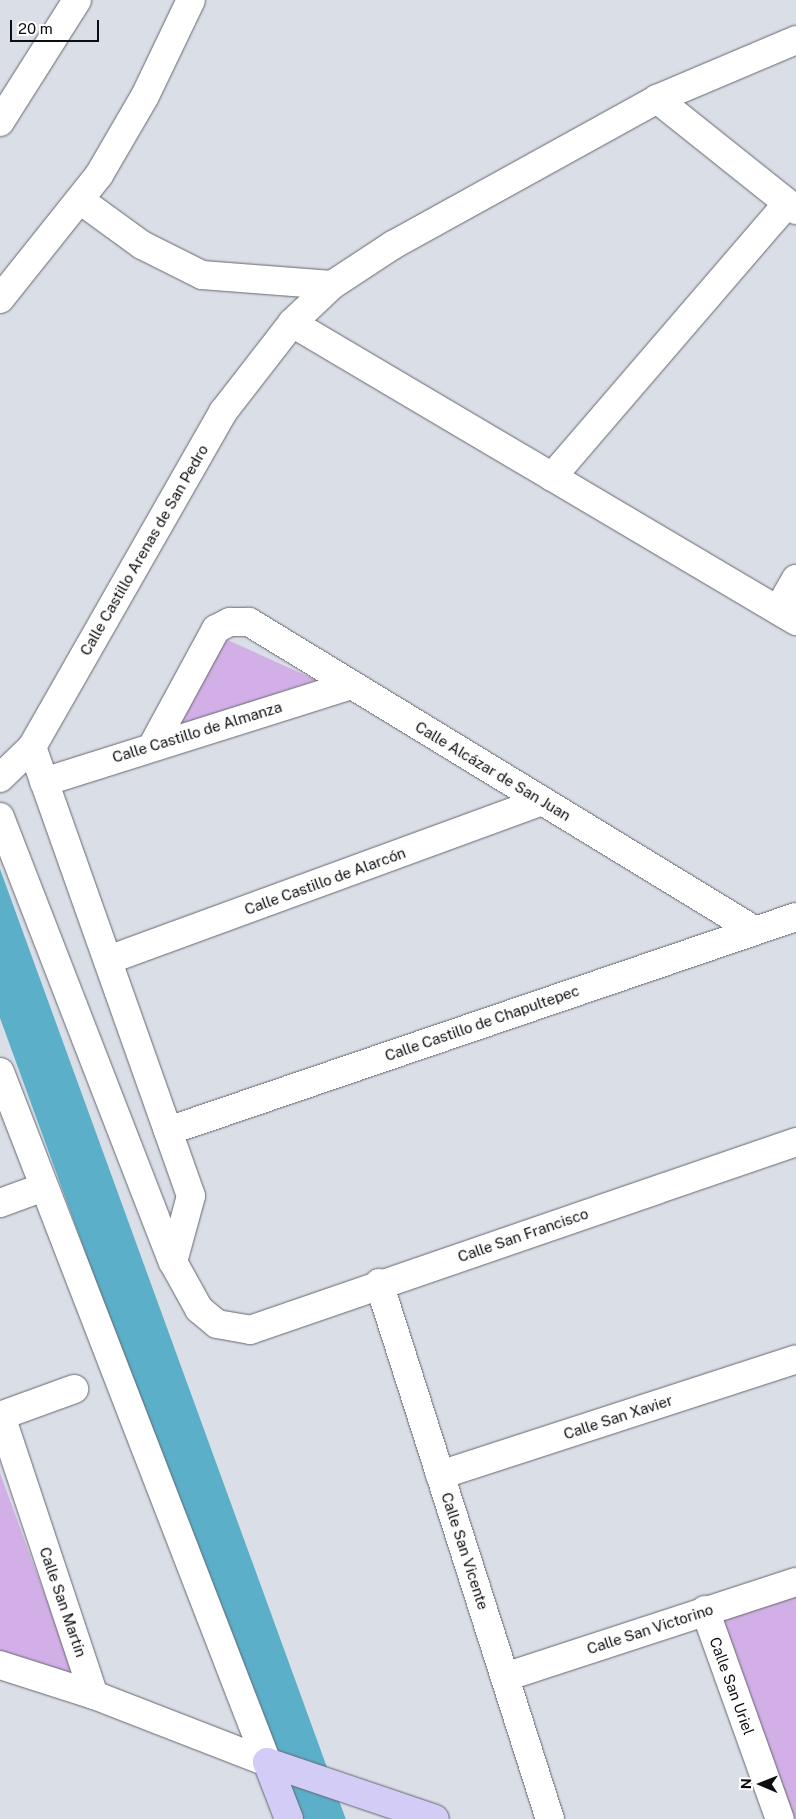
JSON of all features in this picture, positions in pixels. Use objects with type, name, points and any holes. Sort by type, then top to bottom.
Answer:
[{"type":"main road","points":[[267,1762],[303,1772],[357,1793],[435,1819]]},
{"type":"main road","points":[[267,1762],[289,1819]]},
{"type":"street","points":[[0,122],[77,0]]},
{"type":"street","points":[[0,299],[100,175],[145,96],[191,0]]},
{"type":"street","name":"Calle Castillo Arenas de San Pedro","points":[[0,778],[32,747],[223,412],[292,323],[332,285],[393,245],[658,99],[796,40]]},
{"type":"street","points":[[552,477],[791,207],[658,99]]},
{"type":"street","points":[[80,200],[142,244],[202,275],[332,285]]},
{"type":"street","points":[[292,323],[787,615],[796,579]]},
{"type":"street","name":"Calle Alcázar de San Juan","points":[[153,745],[216,628],[230,622],[249,622],[754,930]]},
{"type":"street","name":"Calle Castillo de Almanza","points":[[44,782],[153,745],[351,685]]},
{"type":"street","points":[[32,747],[191,1196],[173,1262]]},
{"type":"street","name":"Calle Castillo de Alarcón","points":[[108,960],[542,801]]},
{"type":"street","points":[[0,817],[173,1262]]},
{"type":"street","name":"Calle Castillo de Chapultepec","points":[[168,1131],[796,917]]},
{"type":"street","points":[[0,1072],[267,1762]]},
{"type":"street","name":"Calle San Francisco","points":[[173,1262],[199,1309],[217,1324],[250,1330],[379,1283],[796,1142]]},
{"type":"street","points":[[0,1203],[44,1187]]},
{"type":"street","name":"Calle San Vicente","points":[[379,1283],[550,1819]]},
{"type":"street","name":"Calle San Xavier","points":[[440,1475],[796,1359]]},
{"type":"street","points":[[0,1416],[74,1389]]},
{"type":"street","name":"Calle San Martín","points":[[0,1416],[94,1695]]},
{"type":"street","name":"Calle San Victorino","points":[[505,1677],[705,1610],[796,1582]]},
{"type":"street","name":"Calle San Uriel","points":[[705,1610],[780,1819]]},
{"type":"street","points":[[0,1665],[94,1695],[267,1762]]},
{"type":"shaded area","points":[[221,637],[316,680],[177,727]]},
{"type":"shaded area","points":[[0,1473],[76,1680],[0,1656]]},
{"type":"shaded area","points":[[796,1593],[796,1819],[787,1819],[717,1617]]},
{"type":"water","points":[[0,869],[346,1819],[291,1819],[0,1018]]}]
